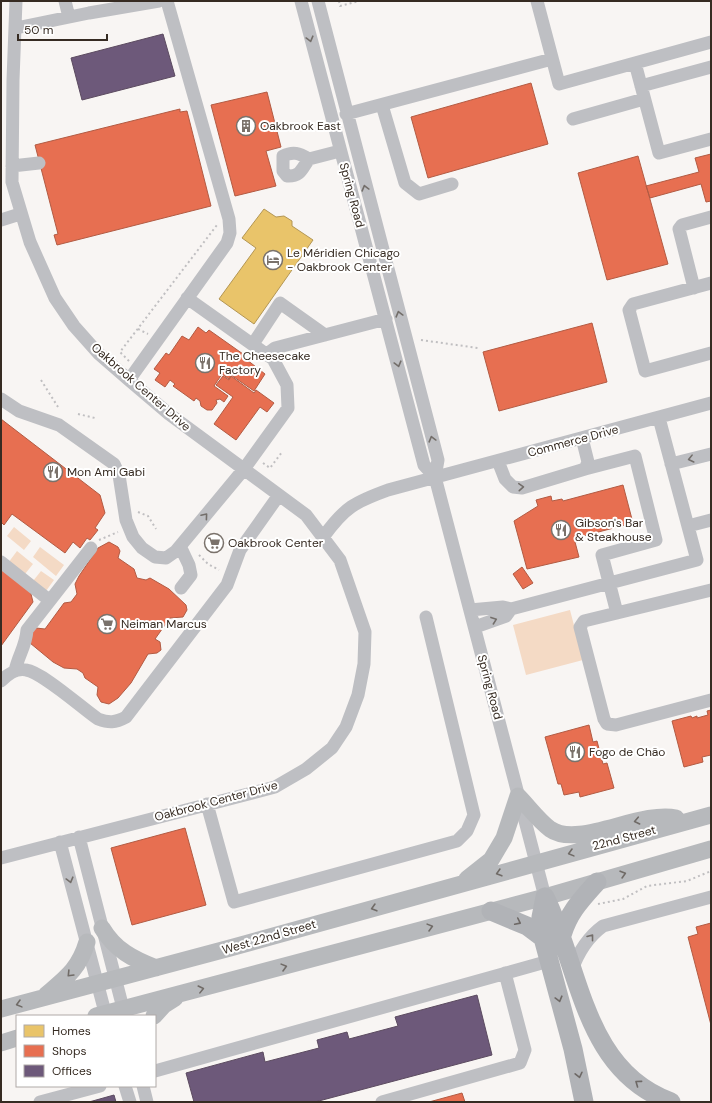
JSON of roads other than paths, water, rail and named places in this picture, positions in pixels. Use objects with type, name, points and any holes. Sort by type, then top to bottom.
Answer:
[{"type":"highway","points":[[562,936],[567,920],[573,909],[597,882]]},
{"type":"highway","points":[[545,897],[562,936],[572,970],[588,1014],[602,1045],[627,1075],[658,1097],[672,1102]]},
{"type":"highway","points":[[545,897],[541,917],[543,938],[580,1079],[584,1102]]},
{"type":"highway","points":[[491,911],[527,926],[543,938]]},
{"type":"main road","points":[[462,883],[490,860],[504,838],[518,796],[549,828],[562,833],[574,835],[592,833],[638,820],[670,816],[690,820]]},
{"type":"main road","name":"22nd Street","points":[[536,862],[711,815]]},
{"type":"main road","points":[[103,1015],[124,1012],[183,993],[545,897],[711,849]]},
{"type":"main road","name":"West 22nd Street","points":[[1,1009],[156,968],[536,862]]},
{"type":"main road","points":[[102,928],[110,941],[121,951],[134,959],[156,968]]},
{"type":"main road","points":[[43,998],[74,968],[82,958],[86,942]]},
{"type":"main road","points":[[155,1015],[164,1005],[183,993]]},
{"type":"main road","points":[[1,1043],[16,1038]]},
{"type":"street","name":"Oakbrook Center Drive","points":[[1,858],[275,787],[306,769],[332,748],[346,727],[358,695],[364,664],[365,632],[340,560],[324,536],[306,515],[169,414],[128,380],[98,353],[74,326],[59,304],[39,266],[20,214],[6,183],[12,166],[16,1]]},
{"type":"street","points":[[65,1],[69,17]]},
{"type":"street","points":[[16,28],[159,1]]},
{"type":"street","points":[[128,380],[227,243],[230,233],[230,221],[203,151],[167,1]]},
{"type":"street","name":"Spring Road","points":[[301,1],[424,465],[435,477]]},
{"type":"street","name":"Spring Road","points":[[318,1],[346,114],[438,460],[435,477],[545,897]]},
{"type":"street","points":[[537,1],[559,84],[711,42]]},
{"type":"street","points":[[346,114],[552,59]]},
{"type":"street","points":[[635,63],[659,153],[711,139]]},
{"type":"street","points":[[641,86],[711,67]]},
{"type":"street","points":[[573,119],[644,99]]},
{"type":"street","points":[[382,105],[405,183],[419,194],[452,184]]},
{"type":"street","points":[[309,159],[340,151]]},
{"type":"street","points":[[12,166],[40,163]]},
{"type":"street","points":[[1,220],[20,214]]},
{"type":"street","points":[[694,288],[679,229],[682,225],[711,217]]},
{"type":"street","points":[[711,283],[633,304],[629,310],[645,371],[711,353]]},
{"type":"street","points":[[1,399],[19,411],[59,424],[114,464],[118,475],[126,520],[133,537],[142,548],[155,558],[166,558],[180,546],[244,469],[288,408],[287,385],[279,367],[273,359],[187,298]]},
{"type":"street","points":[[253,344],[276,300],[325,335]]},
{"type":"street","points":[[266,354],[275,348],[386,319]]},
{"type":"street","name":"Commerce Drive","points":[[435,477],[711,403]]},
{"type":"street","points":[[470,610],[503,607],[511,609],[697,560],[659,418]]},
{"type":"street","points":[[582,438],[588,462],[585,469]]},
{"type":"street","points":[[671,464],[711,454]]},
{"type":"street","points":[[498,461],[505,479],[513,487],[522,488],[635,456],[656,540],[602,555],[617,613]]},
{"type":"street","points":[[324,536],[338,517],[358,501],[388,490],[435,477]]},
{"type":"street","points":[[1,681],[15,671],[26,670],[43,679],[98,719],[108,723],[116,722],[126,717],[227,585],[240,550],[279,495]]},
{"type":"street","points":[[688,526],[711,520]]},
{"type":"street","points":[[180,546],[189,565],[191,575],[182,588]]},
{"type":"street","points":[[15,671],[18,658],[26,643],[27,630],[91,548]]},
{"type":"street","points":[[1,562],[49,600]]},
{"type":"street","points":[[711,590],[584,621],[580,627],[604,719],[607,724],[616,725],[711,700]]},
{"type":"street","points":[[475,627],[506,616],[511,609]]},
{"type":"street","points":[[207,804],[234,902],[457,841],[467,831],[474,815],[426,617]]},
{"type":"street","points":[[79,837],[124,1012]]},
{"type":"street","points":[[60,842],[98,983],[103,1015]]},
{"type":"street","points":[[572,970],[578,954],[595,932],[603,926],[711,897]]},
{"type":"street","points":[[156,1071],[549,961]]},
{"type":"street","points":[[382,1102],[520,1063],[525,1050],[505,973]]},
{"type":"street","points":[[40,1102],[96,1087]]},
{"type":"street","points":[[125,1087],[130,1102]]},
{"type":"street","points":[[143,1087],[147,1102]]},
{"type":"place","name":"Oakbrook East","points":[[246,126]]},
{"type":"place","name":"Le Méridien Chicago - Oakbrook Center","points":[[273,260]]},
{"type":"place","name":"The Cheesecake Factory","points":[[205,363]]},
{"type":"place","name":"Mon Ami Gabi","points":[[53,472]]},
{"type":"place","name":"Gibson's Bar & Steakhouse","points":[[561,530]]},
{"type":"place","name":"Oakbrook Center","points":[[214,543]]},
{"type":"place","name":"Neiman Marcus","points":[[107,624]]},
{"type":"place","name":"Fogo de Chão","points":[[575,752]]}]
